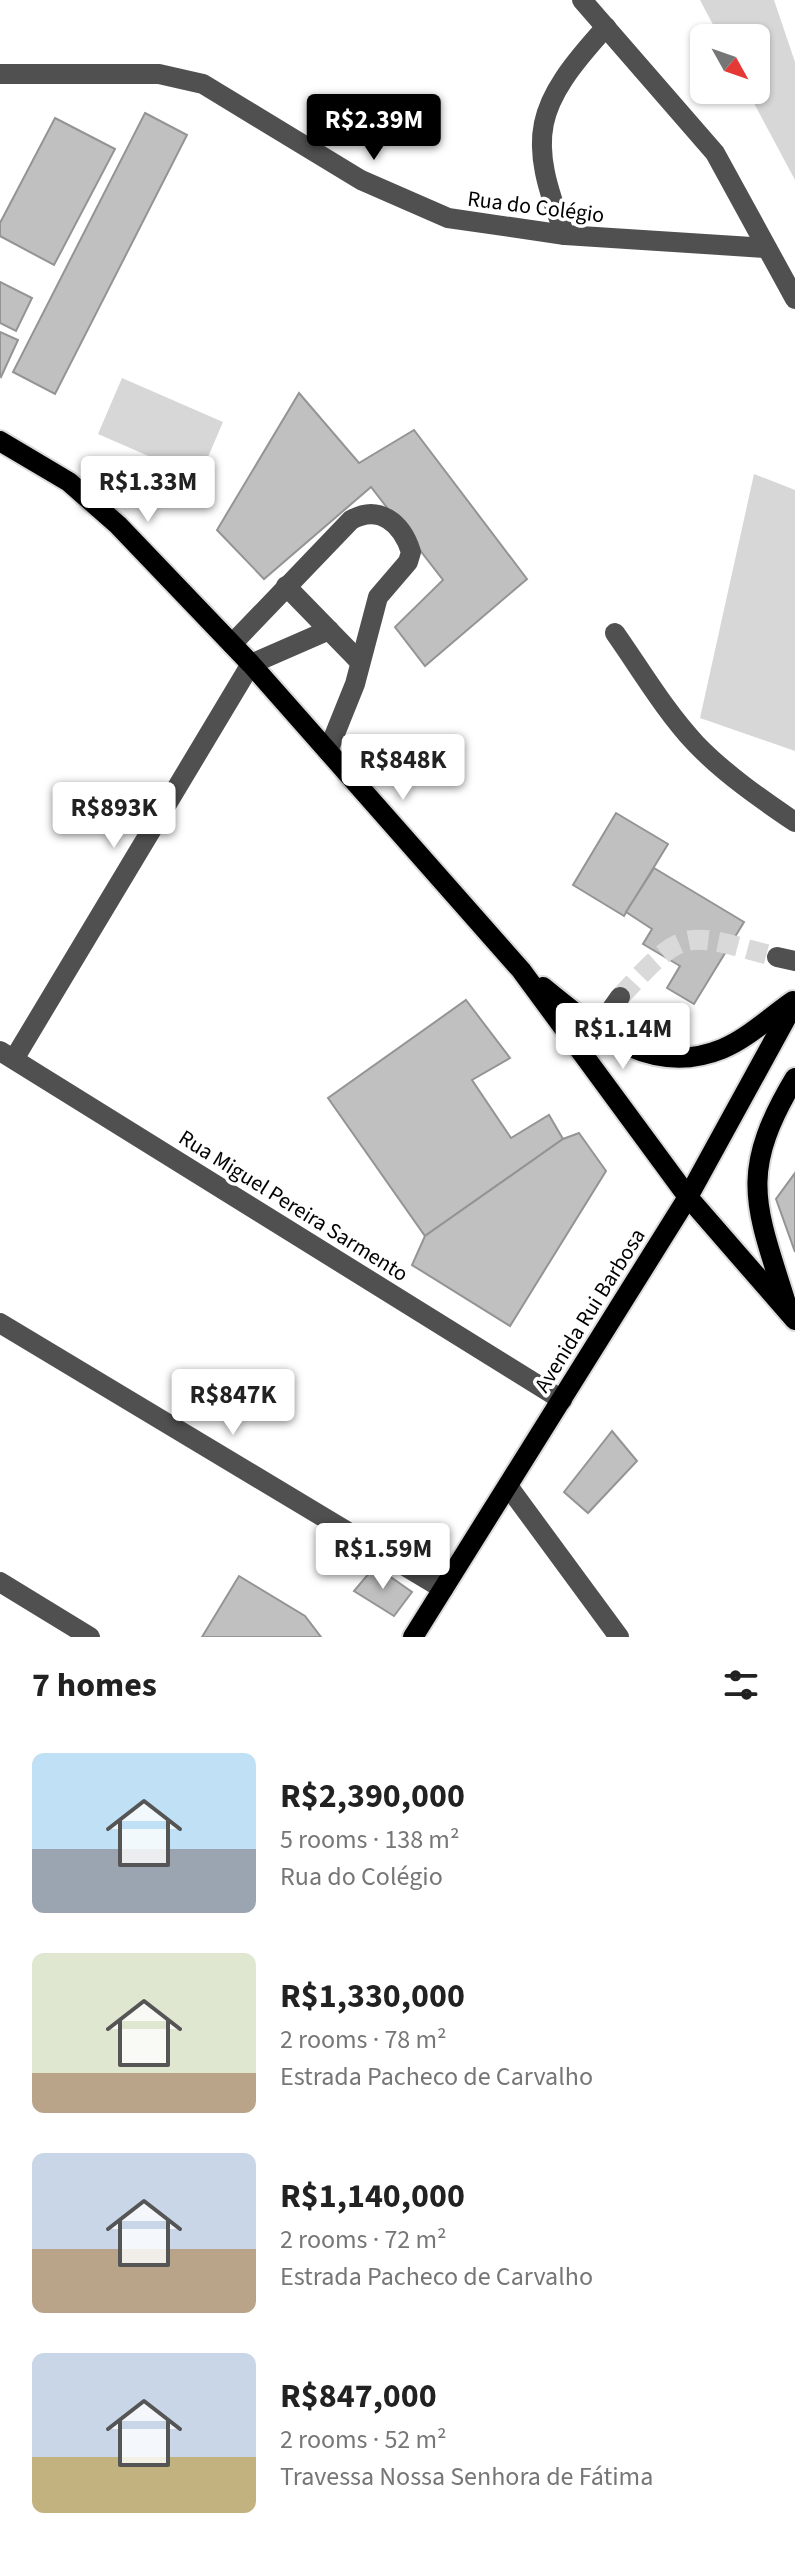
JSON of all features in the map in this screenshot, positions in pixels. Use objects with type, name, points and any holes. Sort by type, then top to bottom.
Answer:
[{"type":"main road","points":[[0,441],[69,482],[163,570],[251,664],[521,970],[688,1197],[792,1316]]},
{"type":"main road","points":[[521,970],[596,1031],[643,1055],[685,1059],[724,1049],[795,1001]]},
{"type":"main road","name":"Avenida Rui Barbosa","points":[[413,1637],[688,1197],[795,1001]]},
{"type":"main road","points":[[792,1316],[757,1211],[756,1193],[769,1121],[795,1078]]},
{"type":"street","points":[[582,0],[715,153],[795,299]]},
{"type":"street","points":[[565,235],[542,168],[540,134],[550,99],[576,60],[606,27]]},
{"type":"street","name":"Rua do Colégio","points":[[0,74],[159,74],[203,84],[361,180],[429,212],[467,222],[565,235],[766,248]]},
{"type":"street","points":[[232,644],[351,520],[364,513],[380,513],[392,521],[411,552],[408,562],[378,597],[360,662],[328,751]]},
{"type":"street","points":[[286,586],[360,662]]},
{"type":"street","points":[[7,1055],[251,664],[329,630]]},
{"type":"street","points":[[615,633],[669,712],[697,745],[740,783],[795,822]]},
{"type":"street","points":[[596,1031],[620,997]]},
{"type":"street","name":"Rua Miguel Pereira Sarmento","points":[[7,1055],[562,1400]]},
{"type":"street","points":[[0,1323],[443,1589]]},
{"type":"street","points":[[508,1486],[619,1637]]},
{"type":"street","points":[[0,1582],[90,1637]]},
{"type":"shaded area","points":[[700,0],[774,0],[795,62],[795,180],[754,104],[770,104],[770,24],[713,24]]},
{"type":"shaded area","points":[[122,378],[223,422],[199,478],[98,434]]},
{"type":"shaded area","points":[[754,474],[795,490],[795,751],[700,718]]},
{"type":"building","points":[[145,113],[187,135],[55,394],[13,372]]},
{"type":"building","points":[[55,118],[115,149],[54,265],[0,236],[0,223]]},
{"type":"building","points":[[0,282],[32,298],[16,331],[0,323]]},
{"type":"building","points":[[0,332],[18,340],[1,377],[0,376]]},
{"type":"building","points":[[299,393],[359,463],[414,430],[527,579],[425,666],[395,627],[443,580],[371,487],[264,579],[217,530]]},
{"type":"building","points":[[616,813],[668,844],[624,916],[573,885]]},
{"type":"building","points":[[654,868],[744,922],[694,1004],[667,988],[680,966],[643,944],[652,929],[626,912]]},
{"type":"building","points":[[466,1000],[510,1058],[472,1080],[511,1138],[549,1115],[563,1139],[425,1236],[328,1098]]},
{"type":"building","points":[[579,1133],[606,1171],[510,1326],[412,1265],[425,1236],[563,1139]]},
{"type":"building","points":[[795,1173],[795,1252],[776,1199]]},
{"type":"building","points":[[612,1431],[637,1461],[588,1513],[564,1492]]},
{"type":"building","points":[[375,1566],[412,1592],[394,1616],[354,1591]]},
{"type":"building","points":[[239,1576],[305,1616],[321,1637],[202,1637]]},
{"type":"tunnel","points":[[620,997],[660,957],[689,941],[723,943],[777,957]]}]
